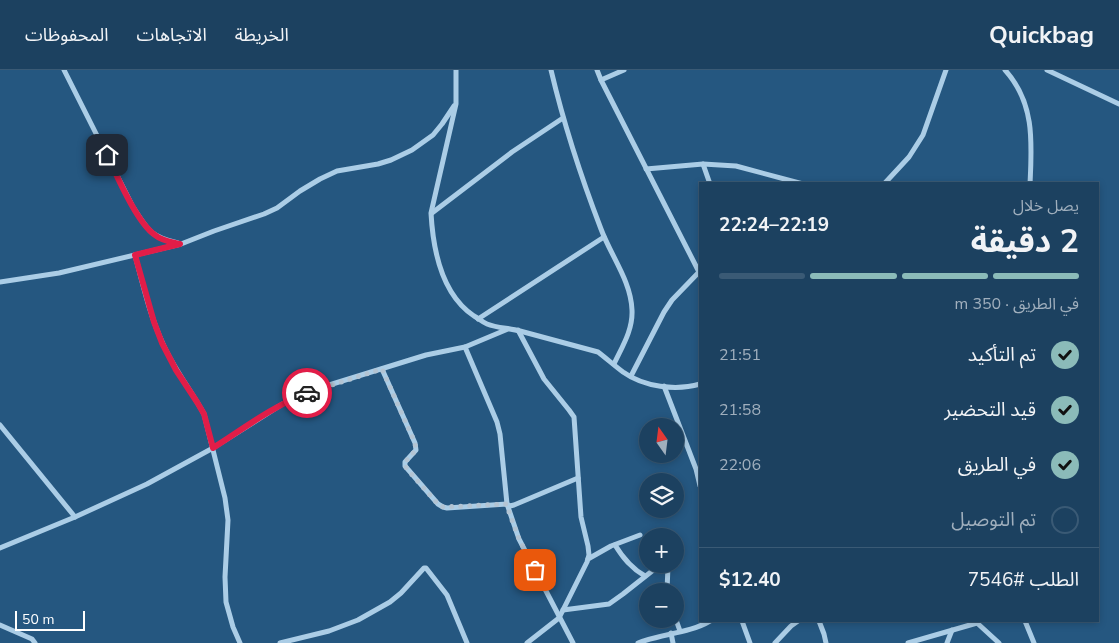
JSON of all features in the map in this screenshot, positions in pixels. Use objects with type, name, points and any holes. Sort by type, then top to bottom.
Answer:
[{"type":"street","points":[[64,70],[133,208],[144,225],[154,235],[180,244]]},
{"type":"street","points":[[456,70],[456,104],[431,214],[435,248],[444,279],[452,294],[465,310],[486,323],[598,352],[639,381],[672,387],[692,387],[699,384]]},
{"type":"street","points":[[551,70],[563,118],[585,186],[604,237],[624,278],[629,294],[632,311],[630,326],[614,364]]},
{"type":"street","points":[[597,70],[646,169],[699,269]]},
{"type":"street","points":[[601,80],[624,70]]},
{"type":"street","points":[[886,182],[909,157],[923,135],[946,70]]},
{"type":"street","points":[[1006,70],[1026,104],[1030,126],[1030,182]]},
{"type":"street","points":[[1048,70],[1119,104]]},
{"type":"street","points":[[0,282],[58,273],[180,244],[271,211],[320,178],[337,171],[378,164],[412,150],[433,135],[456,104]]},
{"type":"street","points":[[431,214],[512,152],[563,118]]},
{"type":"street","points":[[646,169],[703,164],[736,166],[796,182]]},
{"type":"street","points":[[703,164],[709,182]]},
{"type":"street","points":[[478,318],[604,237]]},
{"type":"street","points":[[135,255],[162,343],[176,370],[204,414],[225,498],[228,520],[225,577],[226,602],[240,643]]},
{"type":"street","points":[[631,376],[664,312],[672,300],[699,272]]},
{"type":"street","points":[[0,548],[75,517],[147,484],[213,448],[292,398],[426,355],[465,347],[508,329]]},
{"type":"street","points":[[518,330],[544,379],[574,417],[581,517],[588,546],[588,558],[559,618],[526,643]]},
{"type":"street","points":[[465,347],[497,422],[500,434],[506,504],[519,539],[573,643]]},
{"type":"street","points":[[382,369],[415,443],[416,450],[405,462],[405,466],[438,504],[443,507],[506,504],[510,506],[578,478]]},
{"type":"street","points":[[664,386],[696,469],[699,482]]},
{"type":"street","points":[[0,425],[75,517]]},
{"type":"street","points":[[588,558],[639,535]]},
{"type":"street","points":[[615,545],[624,560],[645,576]]},
{"type":"street","points":[[280,643],[330,631],[358,620],[390,602],[424,568],[426,568],[447,595],[467,643]]},
{"type":"street","points":[[563,610],[609,604],[649,573]]},
{"type":"street","points":[[638,643],[708,622]]},
{"type":"street","points":[[742,622],[750,643]]},
{"type":"street","points":[[775,643],[797,622]]},
{"type":"street","points":[[819,622],[826,643]]},
{"type":"street","points":[[908,643],[977,622],[999,643]]},
{"type":"street","points":[[1025,622],[1034,643]]},
{"type":"street","points":[[0,625],[32,639],[35,643]]},
{"type":"street","points":[[947,643],[952,630]]},
{"type":"street","points":[[671,633],[673,643]]},
{"type":"way so far","points":[[307,393],[382,369],[415,443],[416,450],[405,462],[408,470],[438,504],[443,507],[506,504],[519,539],[535,570]]},
{"type":"route","points":[[107,155],[133,208],[144,225],[154,235],[180,244],[135,255],[162,343],[176,370],[204,414],[213,448],[292,398],[307,393]]}]
